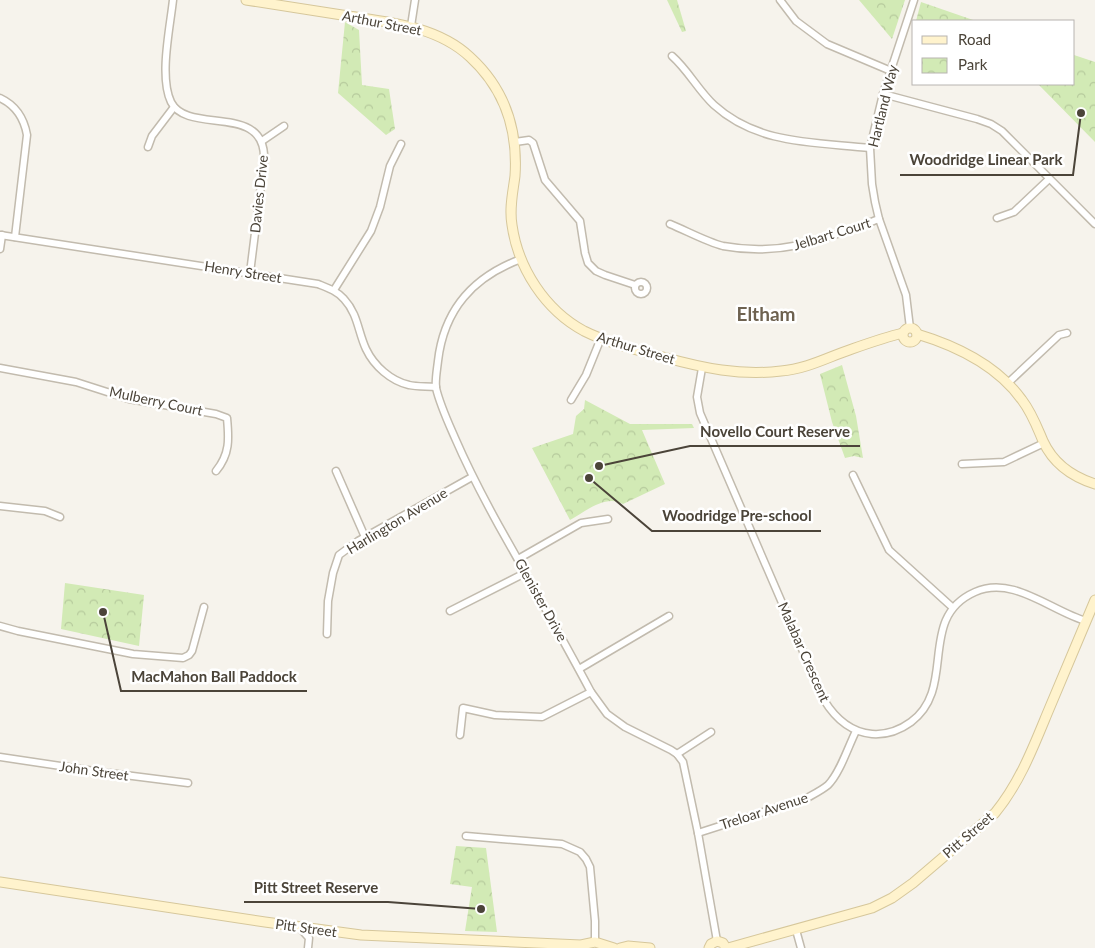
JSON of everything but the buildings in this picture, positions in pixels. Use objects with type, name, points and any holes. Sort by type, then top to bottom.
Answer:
[{"type":"street","points":[[148,148],[152,136],[174,107],[168,94],[165,78],[174,0]]},
{"type":"street","name":"Arthur Street","points":[[246,0],[426,30],[457,46],[482,68],[493,83],[508,113],[515,142],[515,175],[511,209],[512,225],[521,258],[539,292],[567,320],[583,330],[601,338],[702,368],[747,373],[782,371],[805,367],[871,343],[910,335],[941,342],[954,346],[973,357],[1008,383],[1034,419],[1044,443],[1052,456],[1073,474],[1095,484]]},
{"type":"street","points":[[411,26],[415,0]]},
{"type":"street","points":[[780,0],[796,21],[826,44],[891,71]]},
{"type":"street","name":"Hartland Way","points":[[910,335],[908,302],[879,220],[872,184],[870,148],[883,94],[914,0]]},
{"type":"street","points":[[672,56],[682,65],[714,104],[731,118],[745,126],[763,134],[783,139],[870,148]]},
{"type":"street","points":[[883,94],[991,124],[1002,131],[1095,224]]},
{"type":"street","points":[[0,98],[9,103],[18,112],[24,123],[27,135],[15,237]]},
{"type":"street","name":"Davies Drive","points":[[174,107],[193,116],[245,127],[255,133],[262,141],[264,161],[250,272]]},
{"type":"street","points":[[262,141],[284,126]]},
{"type":"street","points":[[515,142],[529,140],[533,143],[545,180],[580,221],[584,253],[588,263],[596,271],[635,285]]},
{"type":"street","points":[[334,290],[371,231],[380,207],[390,166],[401,144]]},
{"type":"street","points":[[997,218],[1014,212],[1049,179]]},
{"type":"street","name":"Jelbart Court","points":[[670,224],[722,245],[763,250],[793,248],[879,220]]},
{"type":"street","points":[[0,249],[1,235]]},
{"type":"street","name":"Henry Street","points":[[1,235],[318,284],[334,290],[345,300],[355,314],[366,349],[375,363],[385,373],[410,386],[436,387]]},
{"type":"street","name":"Glenister Drive","points":[[521,258],[483,278],[453,310],[444,331],[439,354],[436,387],[446,418],[472,477],[591,692],[607,714],[625,727],[677,754]]},
{"type":"street","points":[[1008,383],[1059,335],[1067,333]]},
{"type":"street","points":[[571,400],[586,375],[601,338]]},
{"type":"street","name":"Mulberry Court","points":[[0,368],[76,382],[129,398],[216,414],[227,418],[228,444],[224,461],[216,471]]},
{"type":"street","name":"Malabar Crescent","points":[[702,368],[697,397],[700,413],[824,700],[831,712],[856,731]]},
{"type":"street","points":[[962,464],[1004,462],[1044,443]]},
{"type":"street","points":[[336,472],[366,537]]},
{"type":"street","points":[[853,475],[889,550],[952,608]]},
{"type":"street","name":"Harlington Avenue","points":[[327,634],[328,601],[333,573],[339,556],[366,537],[472,477]]},
{"type":"street","points":[[0,506],[44,511],[60,517]]},
{"type":"street","points":[[518,559],[581,523],[608,518]]},
{"type":"street","points":[[450,611],[525,573]]},
{"type":"street","points":[[856,731],[873,734],[889,733],[905,727],[917,718],[927,706],[934,688],[943,629],[952,608],[976,592],[988,588],[1014,590],[1086,621]]},
{"type":"street","name":"Pitt Street","points":[[727,948],[872,908],[892,898],[995,813],[1006,800],[1021,773],[1095,600]]},
{"type":"street","points":[[0,626],[133,654],[183,658],[192,651],[204,607]]},
{"type":"street","points":[[579,669],[669,616]]},
{"type":"street","points":[[460,735],[463,708],[495,715],[542,716],[591,692]]},
{"type":"street","name":"Treloar Avenue","points":[[698,833],[808,798],[817,793],[835,775],[856,731]]},
{"type":"street","points":[[711,732],[677,754],[683,762],[686,771],[717,941]]},
{"type":"street","name":"John Street","points":[[0,757],[188,783]]},
{"type":"street","points":[[466,836],[562,844],[580,852],[590,867],[595,942]]},
{"type":"street","name":"Pitt Street","points":[[0,882],[361,935],[491,944],[581,945],[595,942],[614,948]]},
{"type":"street","points":[[299,926],[309,938],[308,948]]},
{"type":"street","points":[[796,930],[801,948]]},
{"type":"street","points":[[709,948],[711,944],[717,941],[723,943],[727,948]]},
{"type":"street","points":[[620,948],[628,946],[650,948]]},
{"type":"green space","points":[[667,0],[677,0],[686,31],[682,32]]},
{"type":"green space","points":[[859,0],[905,0],[892,39]]},
{"type":"green space","points":[[921,2],[973,20],[916,20]]},
{"type":"green space","points":[[345,22],[359,30],[362,85],[389,89],[395,129],[386,135],[338,93]]},
{"type":"green space","points":[[1075,55],[1095,62],[1095,142],[1039,85],[1075,85]]},
{"type":"green space","points":[[842,365],[856,416],[863,458],[854,456],[845,458],[832,422],[820,374]]},
{"type":"green space","points":[[585,400],[630,424],[692,424],[694,428],[642,430],[665,484],[623,504],[616,501],[603,502],[570,520],[532,448],[573,434],[576,416],[584,409]]},
{"type":"green space","points":[[65,583],[144,595],[139,646],[61,629]]},
{"type":"green space","points":[[456,846],[486,848],[497,932],[465,931],[472,887],[450,884]]},
{"type":"place","name":"Woodridge Linear Park","points":[[1081,113]]},
{"type":"place","name":"Novello Court Reserve","points":[[599,466]]},
{"type":"place","name":"Woodridge Pre-school","points":[[589,478]]},
{"type":"place","name":"MacMahon Ball Paddock","points":[[103,612]]},
{"type":"place","name":"Pitt Street Reserve","points":[[481,909]]},
{"type":"district","name":"Eltham","points":[[766,314]]}]
